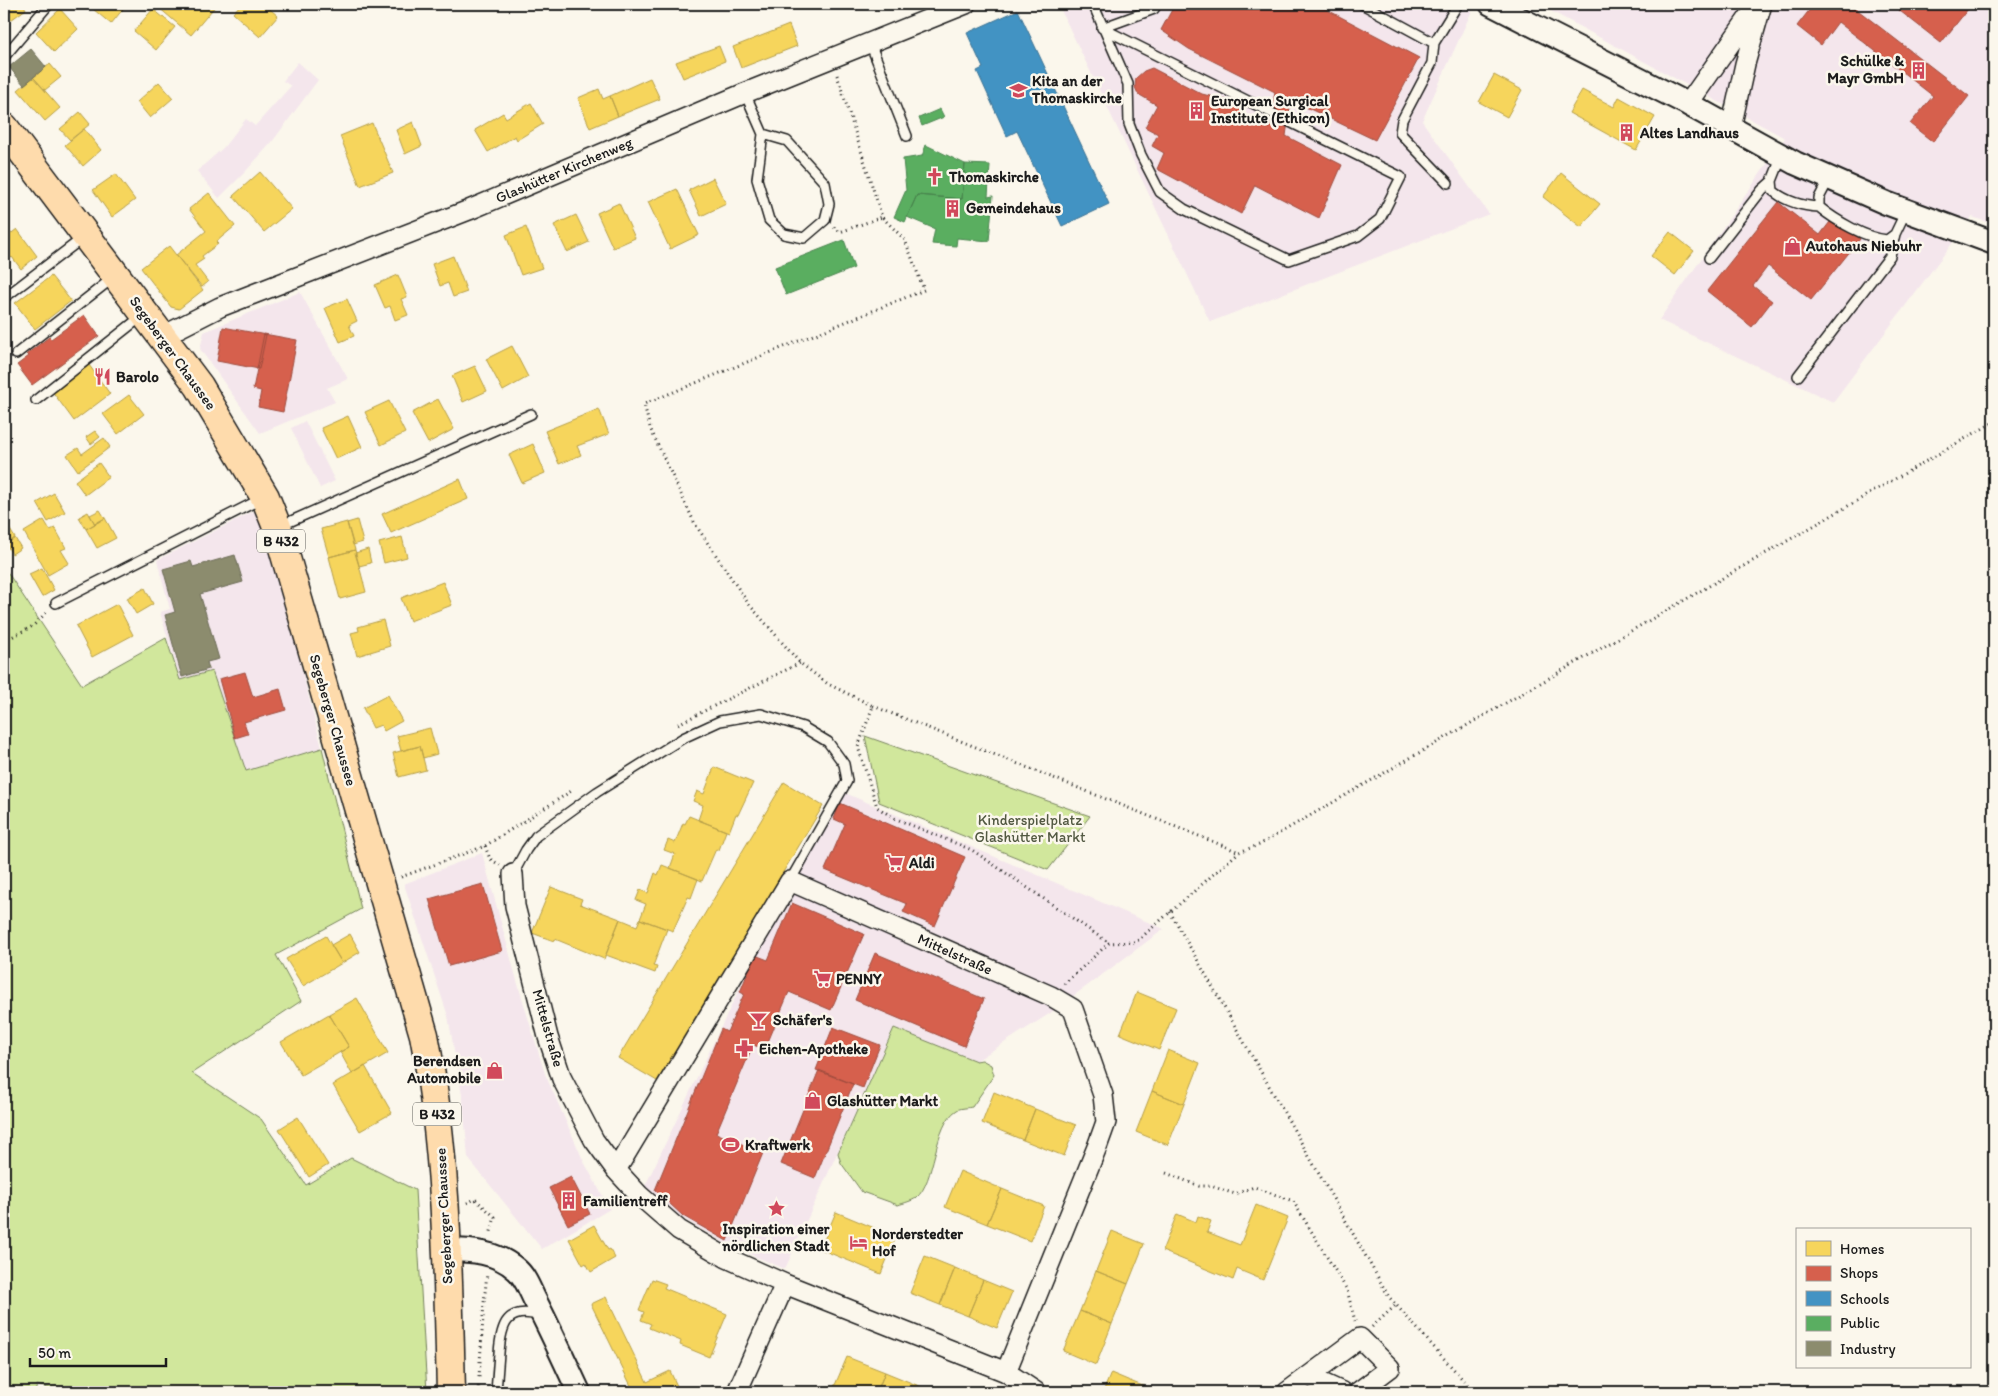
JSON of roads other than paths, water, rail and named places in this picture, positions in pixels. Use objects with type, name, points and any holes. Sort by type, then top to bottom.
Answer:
[{"type":"main road","name":"Segeberger Chaussee","points":[[4,127],[146,313],[199,386],[265,497],[277,527],[424,1035],[438,1121],[447,1250],[451,1392]]},
{"type":"street","name":"Glashütter Kirchenweg","points":[[163,336],[220,307],[469,210],[966,4]]},
{"type":"street","points":[[1491,4],[1688,104],[1782,156],[1830,179],[1906,211],[1994,242]]},
{"type":"street","points":[[1688,104],[1758,4]]},
{"type":"street","points":[[1731,128],[1745,64],[1762,4]]},
{"type":"street","name":"Mittelstraße","points":[[514,874],[515,906],[548,1036],[562,1079],[594,1140],[616,1170],[639,1195],[679,1230],[728,1258],[785,1284],[1006,1372],[1036,1392]]},
{"type":"street","points":[[616,1170],[790,881]]},
{"type":"street","name":"Mittelstraße","points":[[790,881],[1051,996],[1073,1009],[1103,1095],[1106,1122],[1006,1372]]},
{"type":"street","points":[[447,1250],[468,1250],[489,1254],[517,1269],[544,1317],[579,1392]]},
{"type":"street","points":[[736,1392],[785,1284]]},
{"type":"street","points":[[1287,1392],[1360,1338],[1390,1368],[1358,1392]]},
{"type":"street","points":[[1308,1377],[1342,1392]]},
{"type":"lane","points":[[4,57],[49,4]]},
{"type":"lane","points":[[1093,4],[1128,84],[1129,124],[1141,155],[1160,192],[1184,209],[1289,260],[1358,236],[1380,219],[1401,177],[1288,121]]},
{"type":"lane","points":[[1102,28],[1154,9],[1157,4]]},
{"type":"lane","points":[[1362,4],[1434,43]]},
{"type":"lane","points":[[1448,183],[1400,133],[1402,120],[1432,63],[1434,43],[1458,4]]},
{"type":"lane","points":[[1102,28],[1272,113]]},
{"type":"lane","points":[[870,43],[907,136]]},
{"type":"lane","points":[[745,94],[763,134],[757,179],[769,220],[784,234],[804,238],[825,220],[829,204],[825,183],[787,141],[763,134]]},
{"type":"lane","points":[[1709,258],[1762,190],[1772,181],[1782,156]]},
{"type":"lane","points":[[1819,207],[1819,198],[1830,179]]},
{"type":"lane","points":[[1772,181],[1773,191],[1782,198],[1802,206],[1819,207],[1828,214],[1875,239],[1887,240],[1895,234]]},
{"type":"lane","points":[[1798,376],[1890,256],[1895,234],[1906,211]]},
{"type":"lane","points":[[4,298],[86,236]]},
{"type":"lane","points":[[16,354],[116,275]]},
{"type":"lane","points":[[36,400],[146,313]]},
{"type":"lane","points":[[277,527],[531,414]]},
{"type":"lane","points":[[56,604],[265,497]]},
{"type":"lane","points":[[514,874],[526,850],[536,836],[597,792],[683,738],[720,721],[761,714],[803,727],[828,742],[844,764],[847,781],[790,881]]},
{"type":"lane","points":[[496,1392],[500,1334],[505,1323],[513,1316],[521,1313],[530,1313],[544,1317]]},
{"type":"place","name":"Schülke & Mayr GmbH","points":[[1918,70]]},
{"type":"place","name":"Kita an der Thomaskirche","points":[[1018,90]]},
{"type":"place","name":"European Surgical Institute (Ethicon)","points":[[1197,110]]},
{"type":"place","name":"Altes Landhaus","points":[[1626,133]]},
{"type":"place","name":"Thomaskirche","points":[[935,177]]},
{"type":"place","name":"Gemeindehaus","points":[[952,208]]},
{"type":"place","name":"Autohaus Niebuhr","points":[[1792,246]]},
{"type":"place","name":"Barolo","points":[[102,377]]},
{"type":"place","name":"Aldi","points":[[895,863]]},
{"type":"place","name":"PENNY","points":[[822,979]]},
{"type":"place","name":"Schäfer's","points":[[759,1020]]},
{"type":"place","name":"Eichen-Apotheke","points":[[745,1049]]},
{"type":"place","name":"Berendsen Automobile","points":[[495,1070]]},
{"type":"place","name":"Glashütter Markt","points":[[813,1101]]},
{"type":"place","name":"Kraftwerk","points":[[731,1145]]},
{"type":"place","name":"Familientreff","points":[[569,1201]]},
{"type":"place","name":"Inspiration einer nördlichen Stadt","points":[[776,1208]]},
{"type":"place","name":"Norderstedter Hof","points":[[858,1243]]},
{"type":"park label","name":"Kinderspielplatz Glashütter Markt","points":[[1030,828]]}]
